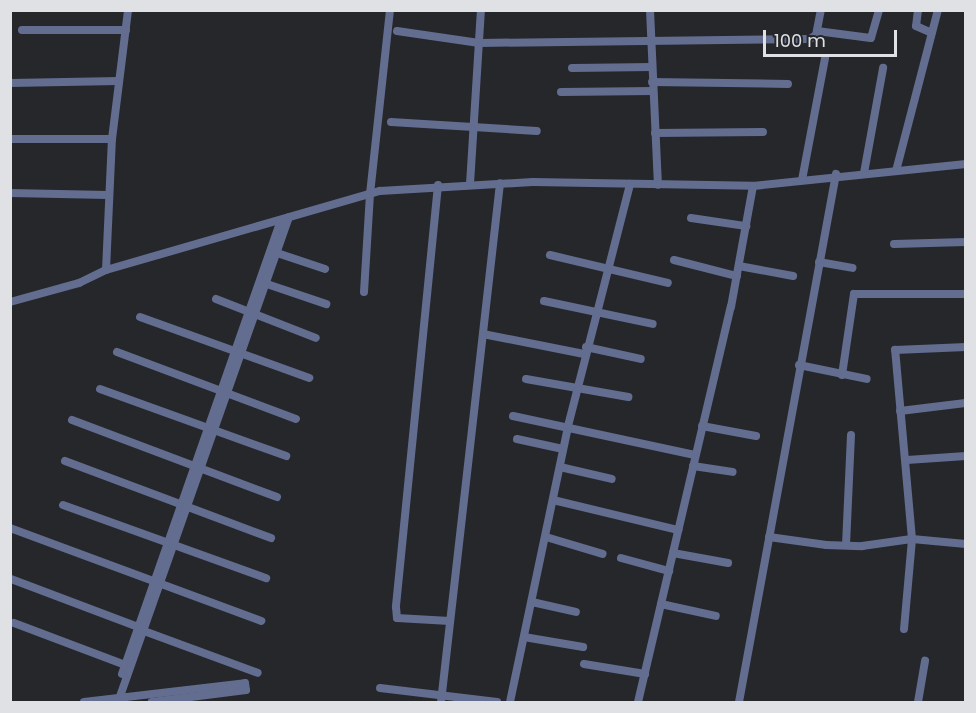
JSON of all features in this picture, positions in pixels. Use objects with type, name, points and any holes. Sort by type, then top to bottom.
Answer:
[{"type":"street","points":[[106,270],[112,139],[128,10]]},
{"type":"street","points":[[364,292],[370,194],[390,10]]},
{"type":"street","points":[[470,184],[481,10]]},
{"type":"street","points":[[650,10],[658,185]]},
{"type":"street","points":[[397,31],[479,43],[810,39],[817,31],[821,10]]},
{"type":"street","points":[[817,31],[871,38],[879,10]]},
{"type":"street","points":[[918,10],[916,26],[932,33]]},
{"type":"street","points":[[896,171],[938,10]]},
{"type":"street","points":[[22,30],[126,30]]},
{"type":"street","points":[[802,180],[825,58]]},
{"type":"street","points":[[572,68],[652,67]]},
{"type":"street","points":[[864,173],[883,68]]},
{"type":"street","points":[[10,83],[119,81]]},
{"type":"street","points":[[561,92],[652,86],[788,84]]},
{"type":"street","points":[[391,122],[537,131]]},
{"type":"street","points":[[655,133],[763,132]]},
{"type":"street","points":[[10,139],[112,139]]},
{"type":"street","points":[[10,302],[79,283],[106,270],[370,194],[438,185],[500,183],[753,186],[836,174],[966,164]]},
{"type":"street","points":[[739,702],[799,365],[836,174]]},
{"type":"street","points":[[441,702],[500,183]]},
{"type":"street","points":[[510,702],[585,350],[630,184]]},
{"type":"street","points":[[438,185],[396,607],[397,618],[450,621]]},
{"type":"street","points":[[638,702],[737,276],[753,186]]},
{"type":"street","points":[[10,193],[108,195]]},
{"type":"street","points":[[116,700],[285,218]]},
{"type":"street","points":[[691,218],[746,226]]},
{"type":"street","points":[[894,244],[966,242]]},
{"type":"street","points":[[273,252],[325,269]]},
{"type":"street","points":[[550,255],[668,284]]},
{"type":"street","points":[[674,260],[737,276]]},
{"type":"street","points":[[819,262],[852,268]]},
{"type":"street","points":[[739,266],[793,276]]},
{"type":"street","points":[[263,283],[326,304]]},
{"type":"street","points":[[842,375],[854,294],[966,294]]},
{"type":"street","points":[[216,299],[316,338]]},
{"type":"street","points":[[544,301],[653,324]]},
{"type":"street","points":[[140,317],[309,378]]},
{"type":"street","points":[[483,334],[641,359]]},
{"type":"street","points":[[904,629],[912,539],[907,460],[895,350],[966,347]]},
{"type":"street","points":[[117,352],[225,390],[296,419]]},
{"type":"street","points":[[799,365],[867,379]]},
{"type":"street","points":[[526,379],[628,397]]},
{"type":"street","points":[[100,389],[286,456]]},
{"type":"street","points":[[900,411],[966,403]]},
{"type":"street","points":[[513,416],[695,455]]},
{"type":"street","points":[[72,420],[277,497]]},
{"type":"street","points":[[702,426],[756,436]]},
{"type":"street","points":[[846,545],[851,435]]},
{"type":"street","points":[[517,439],[563,449]]},
{"type":"street","points":[[907,460],[966,456]]},
{"type":"street","points":[[65,461],[271,538]]},
{"type":"street","points":[[693,466],[734,472]]},
{"type":"street","points":[[560,467],[612,479]]},
{"type":"street","points":[[553,500],[678,530]]},
{"type":"street","points":[[63,505],[266,578]]},
{"type":"street","points":[[10,528],[261,621]]},
{"type":"street","points":[[546,537],[603,554]]},
{"type":"street","points":[[769,537],[846,545],[912,539],[966,544]]},
{"type":"street","points":[[673,553],[728,563]]},
{"type":"street","points":[[621,558],[669,571]]},
{"type":"street","points":[[11,579],[258,673]]},
{"type":"street","points":[[532,602],[576,612]]},
{"type":"street","points":[[661,604],[716,616]]},
{"type":"street","points":[[14,623],[125,665]]},
{"type":"street","points":[[116,700],[125,665],[141,629]]},
{"type":"street","points":[[524,637],[583,647]]},
{"type":"street","points":[[918,702],[925,661]]},
{"type":"street","points":[[584,664],[645,674]]},
{"type":"street","points":[[84,702],[245,683],[246,690],[152,702]]},
{"type":"street","points":[[380,688],[442,693],[497,702]]}]
